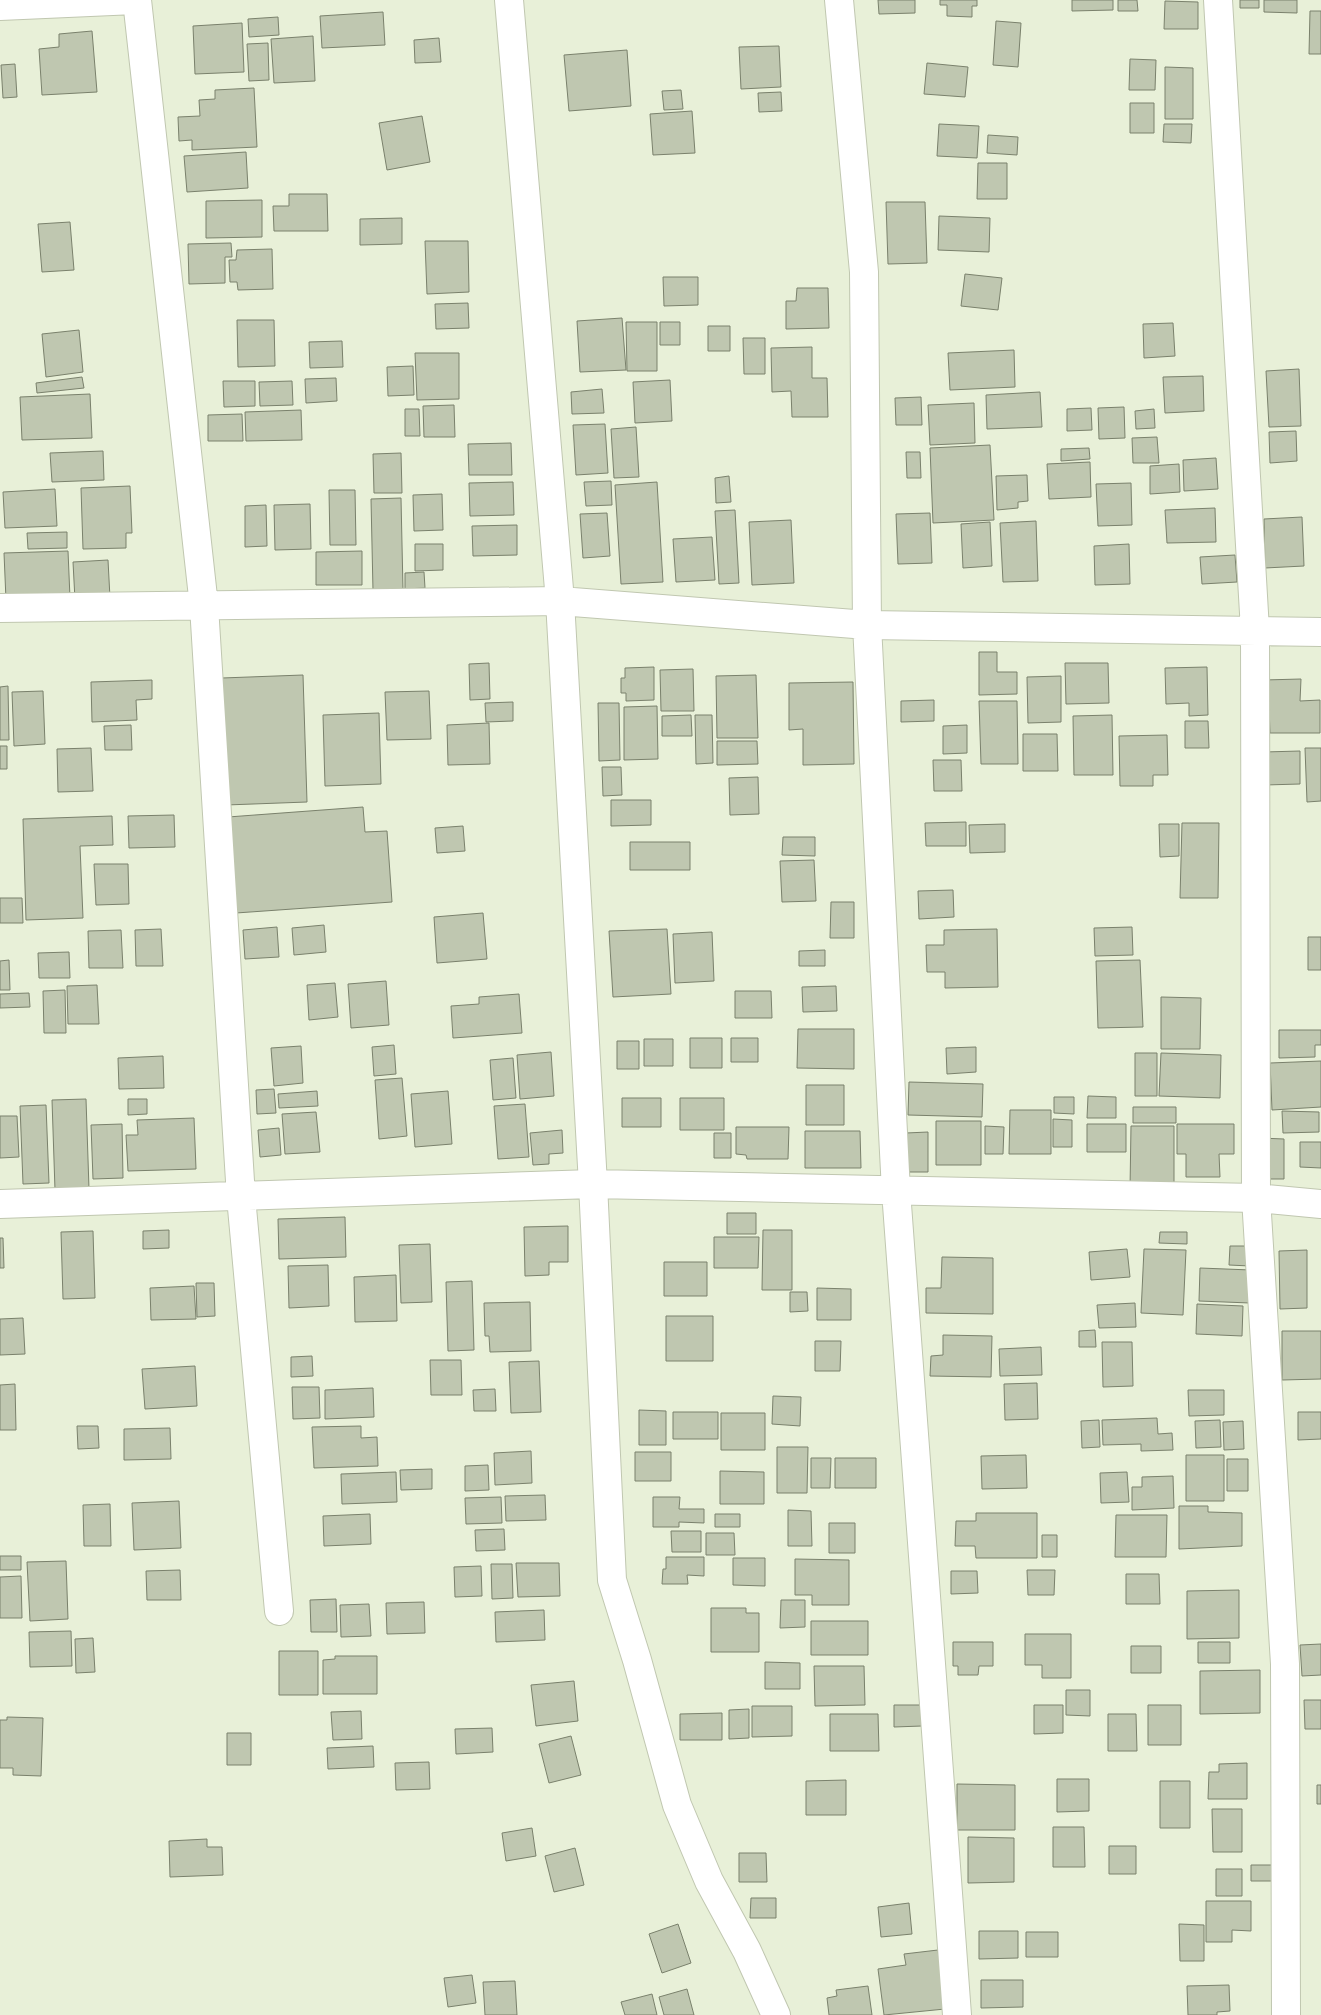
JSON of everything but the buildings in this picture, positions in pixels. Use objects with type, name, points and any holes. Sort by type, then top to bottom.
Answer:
[{"type":"street","points":[[0,6],[136,0],[204,606],[241,1197],[279,1611]]},
{"type":"street","points":[[509,0],[560,601],[593,1184],[612,1580],[637,1660],[677,1805],[709,1881],[747,1951],[776,2015]]},
{"type":"street","points":[[838,0],[864,272],[866,625],[896,1191],[957,2015]]},
{"type":"street","points":[[1218,0],[1255,630],[1256,1198],[1285,1664],[1286,2015]]},
{"type":"street","points":[[0,608],[560,601],[866,625],[1321,632]]},
{"type":"street","points":[[0,1204],[593,1184],[1256,1198],[1321,1204]]}]
